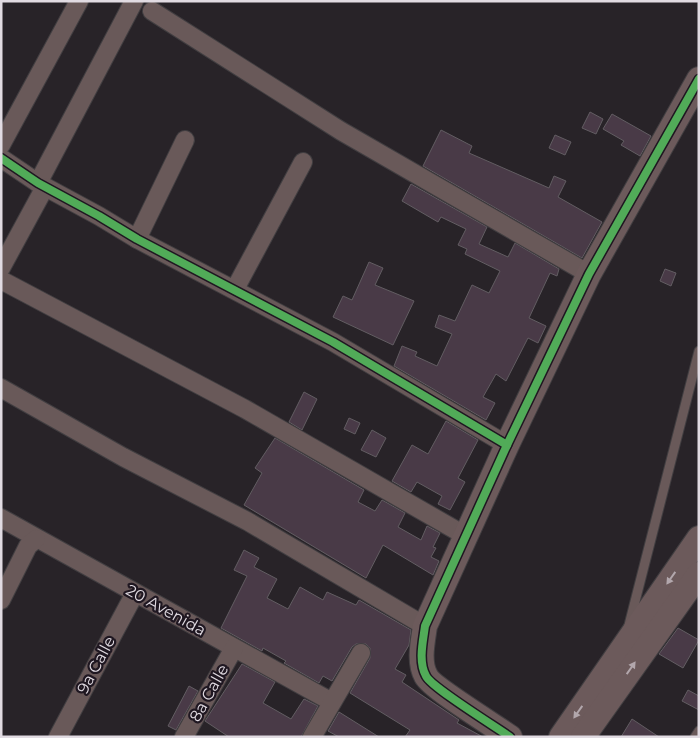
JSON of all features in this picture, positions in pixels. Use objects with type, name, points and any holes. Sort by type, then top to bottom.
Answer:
[{"type":"street","points":[[1,145],[79,1]]},
{"type":"street","points":[[1,268],[134,1]]},
{"type":"street","points":[[152,11],[341,131],[589,274]]},
{"type":"street","points":[[510,737],[437,688],[426,676],[422,656],[424,626],[507,445],[589,274],[699,79]]},
{"type":"street","points":[[137,240],[185,140]]},
{"type":"street","points":[[1,158],[42,185],[99,216],[137,240],[235,289],[334,342],[507,445]]},
{"type":"street","points":[[235,289],[302,162]]},
{"type":"street","points":[[1,280],[245,409],[466,536]]},
{"type":"street","points":[[1,388],[123,457],[248,522],[424,626]]},
{"type":"street","name":"20 Avenida","points":[[1,518],[36,540],[46,542],[332,702]]},
{"type":"street","points":[[561,737],[699,538]]},
{"type":"street","points":[[1,600],[28,546],[36,540]]},
{"type":"street","points":[[583,737],[699,574]]},
{"type":"street","name":"9a Calle","points":[[58,737],[135,593]]},
{"type":"street","name":"8a Calle","points":[[184,737],[234,648]]},
{"type":"street","points":[[312,737],[361,653]]},
{"type":"lane","points":[[624,646],[699,351]]},
{"type":"lane","points":[[695,737],[699,731]]},
{"type":"building","points":[[590,112],[603,119],[596,134],[582,128]]},
{"type":"building","points":[[612,114],[651,136],[640,156],[621,145],[624,141],[603,129]]},
{"type":"building","points":[[441,130],[472,146],[469,153],[549,188],[554,176],[566,181],[558,197],[602,222],[582,258],[423,166]]},
{"type":"building","points":[[555,135],[571,142],[565,155],[549,148]]},
{"type":"building","points":[[411,184],[487,227],[479,244],[508,257],[515,243],[559,269],[557,276],[550,273],[529,318],[546,326],[538,343],[528,338],[506,381],[496,374],[483,397],[495,403],[486,420],[394,366],[402,346],[417,352],[415,356],[437,366],[452,334],[435,327],[439,315],[455,321],[472,285],[489,293],[500,271],[465,254],[467,249],[458,245],[466,229],[441,217],[438,222],[402,201]]},
{"type":"building","points":[[369,262],[383,268],[375,285],[414,301],[393,345],[333,317],[343,296],[352,300]]},
{"type":"building","points":[[665,269],[676,273],[671,286],[660,281]]},
{"type":"building","points":[[304,392],[317,399],[302,430],[289,422]]},
{"type":"building","points":[[349,418],[360,423],[355,434],[344,429]]},
{"type":"building","points":[[446,421],[478,440],[458,478],[465,482],[450,510],[438,504],[442,496],[417,482],[411,492],[392,481],[412,445],[428,454]]},
{"type":"building","points":[[372,430],[386,438],[376,457],[361,450]]},
{"type":"building","points":[[275,438],[364,490],[358,502],[375,511],[382,500],[405,513],[398,527],[421,540],[427,526],[440,533],[433,547],[436,548],[431,557],[439,561],[433,575],[383,545],[366,578],[244,505],[262,473],[255,468]]},
{"type":"building","points":[[244,550],[259,558],[254,567],[277,579],[267,598],[288,609],[300,587],[323,600],[327,592],[356,605],[359,600],[411,630],[409,645],[395,669],[406,675],[402,682],[459,720],[457,723],[483,737],[405,737],[410,730],[350,693],[370,658],[370,648],[366,644],[356,644],[352,647],[332,681],[323,676],[319,683],[284,663],[286,661],[263,648],[262,651],[221,628],[247,576],[234,570]]},
{"type":"building","points":[[678,628],[699,640],[683,668],[659,654]]},
{"type":"building","points":[[242,664],[275,682],[263,703],[291,719],[304,699],[318,706],[301,737],[229,737],[205,721]]},
{"type":"building","points":[[189,686],[198,691],[176,730],[168,726]]},
{"type":"building","points":[[688,690],[699,696],[699,710],[682,701]]},
{"type":"building","points":[[339,712],[379,737],[339,737],[328,731]]},
{"type":"building","points":[[632,719],[659,737],[621,737]]},
{"type":"cycle path","points":[[510,737],[439,689],[426,676],[422,664],[425,626],[507,445],[589,274],[699,79]]},
{"type":"cycle path","points":[[1,158],[38,183],[137,239],[333,342],[507,445]]}]
